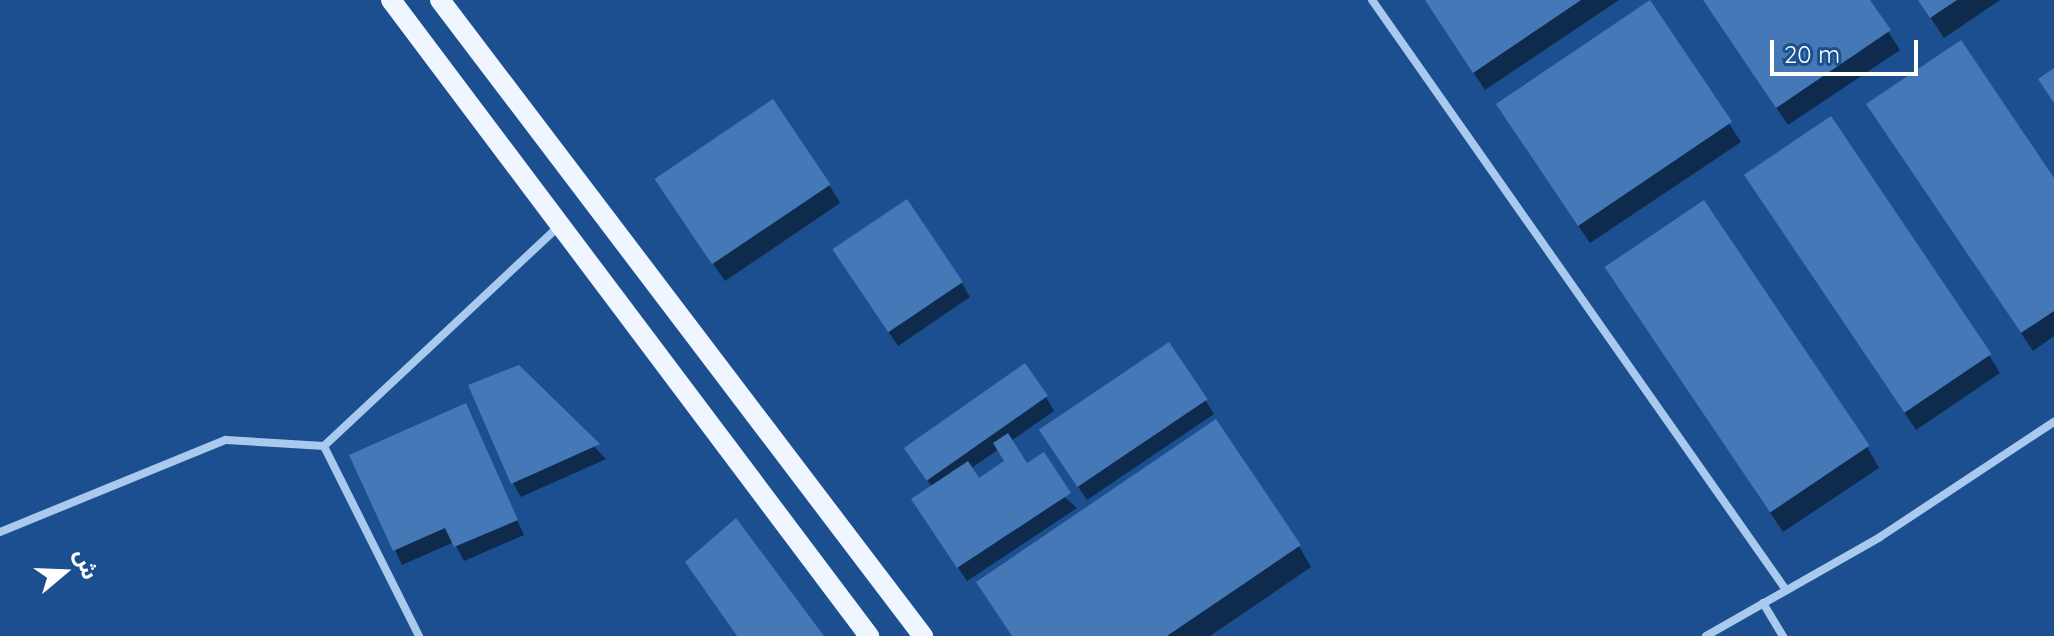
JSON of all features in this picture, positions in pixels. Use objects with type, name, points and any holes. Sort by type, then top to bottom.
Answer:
[{"type":"main road","points":[[391,0],[557,228],[869,636]]},
{"type":"main road","points":[[440,0],[923,636]]},
{"type":"street","points":[[1372,0],[1786,590]]},
{"type":"street","points":[[0,532],[226,440],[324,446],[557,228]]},
{"type":"street","points":[[1706,636],[1786,590],[2054,422]]},
{"type":"street","points":[[324,446],[419,636]]},
{"type":"street","points":[[1763,603],[1783,636]]},
{"type":"building","points":[[1425,0],[1581,0],[1473,73]]},
{"type":"building","points":[[1650,0],[1732,122],[1578,226],[1496,104]]},
{"type":"building","points":[[1703,0],[1870,0],[1891,30],[1776,108]]},
{"type":"building","points":[[1918,0],[1957,0],[1930,18]]},
{"type":"building","points":[[1961,40],[2054,178],[2054,311],[2021,333],[1866,104]]},
{"type":"building","points":[[2054,68],[2054,103],[2038,79]]},
{"type":"building","points":[[773,99],[831,184],[712,264],[654,179]]},
{"type":"building","points":[[1831,116],[1991,354],[1904,413],[1744,175]]},
{"type":"building","points":[[907,199],[963,282],[888,332],[832,249]]},
{"type":"building","points":[[1704,200],[1870,445],[1770,512],[1605,267]]},
{"type":"building","points":[[1169,342],[1208,399],[1077,487],[1039,430]]},
{"type":"building","points":[[1025,363],[1048,396],[927,481],[904,448]]},
{"type":"building","points":[[519,365],[600,444],[511,484],[468,385]]},
{"type":"building","points":[[466,403],[518,520],[454,547],[445,528],[393,551],[349,455]]},
{"type":"building","points":[[1216,419],[1301,545],[1167,636],[1012,636],[976,582]]},
{"type":"building","points":[[1008,433],[1027,463],[1044,452],[1071,493],[957,568],[911,499],[968,461],[979,478],[1004,461],[993,443]]},
{"type":"building","points":[[736,518],[824,636],[737,636],[685,562]]}]
